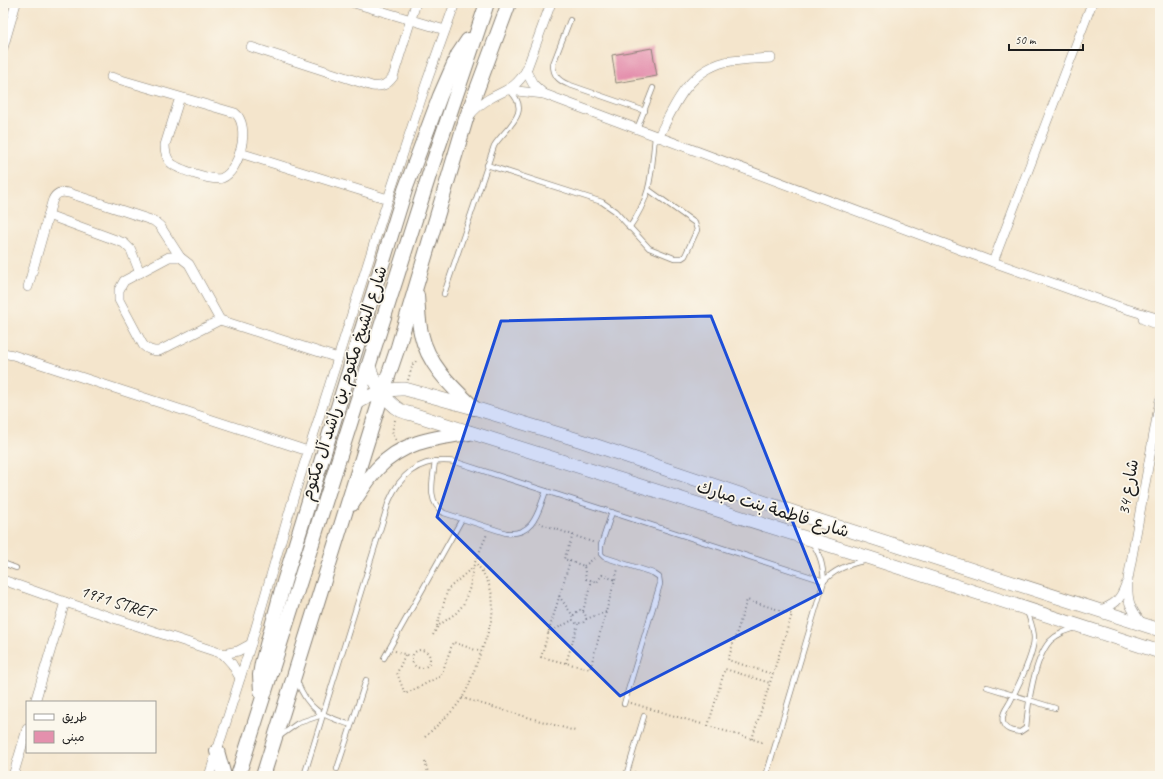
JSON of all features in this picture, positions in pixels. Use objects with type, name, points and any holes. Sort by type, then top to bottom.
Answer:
[{"type":"main road","name":"شارع الشيخ مكتوم بن راشد آل مكتوم","points":[[238,776],[432,166],[487,3]]},
{"type":"main road","points":[[263,776],[398,347],[466,120],[509,3]]},
{"type":"main road","points":[[262,700],[260,675],[269,635],[405,190],[427,127],[453,66],[464,45],[478,27]]},
{"type":"main road","points":[[416,287],[420,328],[427,351],[441,375],[474,408]]},
{"type":"main road","points":[[384,319],[387,346],[395,349],[398,347]]},
{"type":"main road","points":[[344,441],[352,432],[356,431],[362,432],[368,441]]},
{"type":"main road","points":[[345,514],[377,469],[387,459],[399,451],[424,440],[469,433]]},
{"type":"main road","points":[[217,750],[224,776]]},
{"type":"street","points":[[3,48],[16,3]]},
{"type":"street","points":[[354,3],[445,30]]},
{"type":"street","points":[[251,47],[378,87],[384,86],[390,82],[393,77],[416,3]]},
{"type":"street","points":[[209,776],[251,644],[294,496],[388,198],[455,3]]},
{"type":"street","points":[[466,120],[480,105],[517,84],[526,71],[551,3]]},
{"type":"street","points":[[993,262],[1092,3]]},
{"type":"street","points":[[657,137],[685,88],[703,72],[726,62],[771,58]]},
{"type":"street","points":[[526,71],[534,84],[544,94]]},
{"type":"street","points":[[111,77],[180,97],[235,113],[241,120],[243,130],[240,153],[230,172],[224,178],[214,179],[177,167],[167,158],[165,145],[180,97]]},
{"type":"street","points":[[508,90],[544,94],[993,262],[1117,306],[1160,319]]},
{"type":"street","points":[[240,153],[388,198]]},
{"type":"street","points":[[28,287],[54,196],[63,192],[140,215],[154,221],[160,226],[180,257],[189,264],[220,320],[338,358]]},
{"type":"street","points":[[48,215],[124,243],[133,253],[140,273]]},
{"type":"street","points":[[180,257],[169,257],[124,281],[120,285],[118,295],[119,300],[143,346],[153,351],[159,351],[220,320]]},
{"type":"street","points":[[1117,306],[1128,314],[1160,326]]},
{"type":"street","points":[[3,353],[308,451]]},
{"type":"street","name":"شارع فاطمة بنت مبارك","points":[[369,366],[374,379],[393,404],[399,409],[412,414],[873,559],[1160,652]]},
{"type":"street","name":"شارع فاطمة بنت مبارك","points":[[357,403],[369,396],[397,388],[474,408],[582,441],[817,520],[1160,630]]},
{"type":"street","points":[[412,414],[408,410],[407,404],[414,394],[420,393]]},
{"type":"street","name":"شارع 34","points":[[1142,624],[1129,605],[1128,579],[1160,400]]},
{"type":"street","name":"شارع 34","points":[[1099,611],[1110,606],[1119,599],[1128,579]]},
{"type":"street","name":"1971 STRET","points":[[3,580],[222,654]]},
{"type":"street","points":[[35,701],[65,602]]},
{"type":"street","points":[[222,654],[238,651],[251,644]]},
{"type":"street","points":[[222,654],[232,664],[240,678]]},
{"type":"street","points":[[13,776],[26,732]]},
{"type":"lane","points":[[570,20],[553,64],[553,71],[556,77],[567,84],[645,111]]},
{"type":"lane","points":[[637,129],[653,88]]},
{"type":"lane","points":[[444,294],[486,165],[494,146],[516,119],[518,103],[508,90]]},
{"type":"lane","points":[[629,228],[641,210],[649,190],[657,137]]},
{"type":"lane","points":[[486,165],[595,198],[615,211],[645,244],[659,253],[678,259],[682,258],[687,252],[697,230],[695,223],[649,190]]},
{"type":"lane","points":[[304,776],[393,491],[406,474],[425,464],[435,461],[456,462],[824,581]]},
{"type":"lane","points":[[435,461],[432,492],[434,501],[440,510],[444,513],[506,533],[516,533],[526,529],[534,522],[546,491]]},
{"type":"lane","points":[[612,512],[601,545],[601,554],[604,558],[656,574],[660,580],[624,702]]},
{"type":"lane","points":[[384,658],[462,519]]},
{"type":"lane","points":[[766,776],[824,581],[823,567],[819,555],[808,539]]},
{"type":"lane","points":[[824,581],[840,568],[873,559]]},
{"type":"lane","points":[[3,564],[16,568]]},
{"type":"lane","points":[[1027,609],[1033,632],[1031,654],[1003,715],[1002,721],[1006,728],[1013,731],[1020,732],[1026,728],[1029,700],[1040,658],[1046,645],[1057,635],[1080,626]]},
{"type":"lane","points":[[1031,654],[1040,658]]},
{"type":"lane","points":[[295,674],[297,682],[305,697],[313,707],[322,715],[351,725]]},
{"type":"lane","points":[[337,769],[366,680]]},
{"type":"lane","points":[[987,687],[1055,708]]},
{"type":"lane","points":[[272,745],[284,732],[298,723],[322,715]]},
{"type":"lane","points":[[626,776],[644,716]]},
{"type":"path","points":[[405,389],[413,364]]},
{"type":"path","points":[[534,522],[601,545]]},
{"type":"path","points":[[436,628],[456,613],[463,605],[470,587],[473,566],[490,528]]},
{"type":"path","points":[[573,535],[564,558],[584,566]]},
{"type":"path","points":[[584,566],[601,554]]},
{"type":"path","points":[[570,561],[541,656],[590,669],[620,562]]},
{"type":"path","points":[[425,737],[451,712],[462,698],[470,682],[492,622],[493,606],[488,582],[475,562]]},
{"type":"path","points":[[433,635],[448,589],[473,566]]},
{"type":"path","points":[[584,566],[586,579],[597,582],[602,575],[615,580]]},
{"type":"path","points":[[586,619],[583,611],[592,580]]},
{"type":"path","points":[[559,596],[573,616],[573,620]]},
{"type":"path","points":[[752,739],[792,614],[747,600],[728,660],[772,674]]},
{"type":"path","points":[[573,616],[577,611],[583,611]]},
{"type":"path","points":[[578,624],[606,611]]},
{"type":"path","points":[[548,633],[573,620]]},
{"type":"path","points":[[573,620],[578,624]]},
{"type":"path","points":[[566,663],[578,624]]},
{"type":"path","points":[[405,655],[397,673],[405,694],[441,676],[453,642],[481,652]]},
{"type":"path","points":[[389,649],[413,657]]},
{"type":"path","points":[[423,651],[428,655],[430,661],[426,667],[419,668],[414,664],[413,657],[417,652],[423,651]]},
{"type":"path","points":[[708,726],[725,669],[770,683]]},
{"type":"path","points":[[462,698],[575,731]]},
{"type":"path","points":[[624,702],[762,742]]},
{"type":"path","points":[[425,762],[429,776]]},
{"type":"path","points":[[628,770],[646,776]]},
{"type":"highlighted area","points":[[711,316],[821,593],[620,696],[437,517],[501,321]]},
{"type":"building","points":[[652,48],[657,76],[616,83],[612,55]]}]
